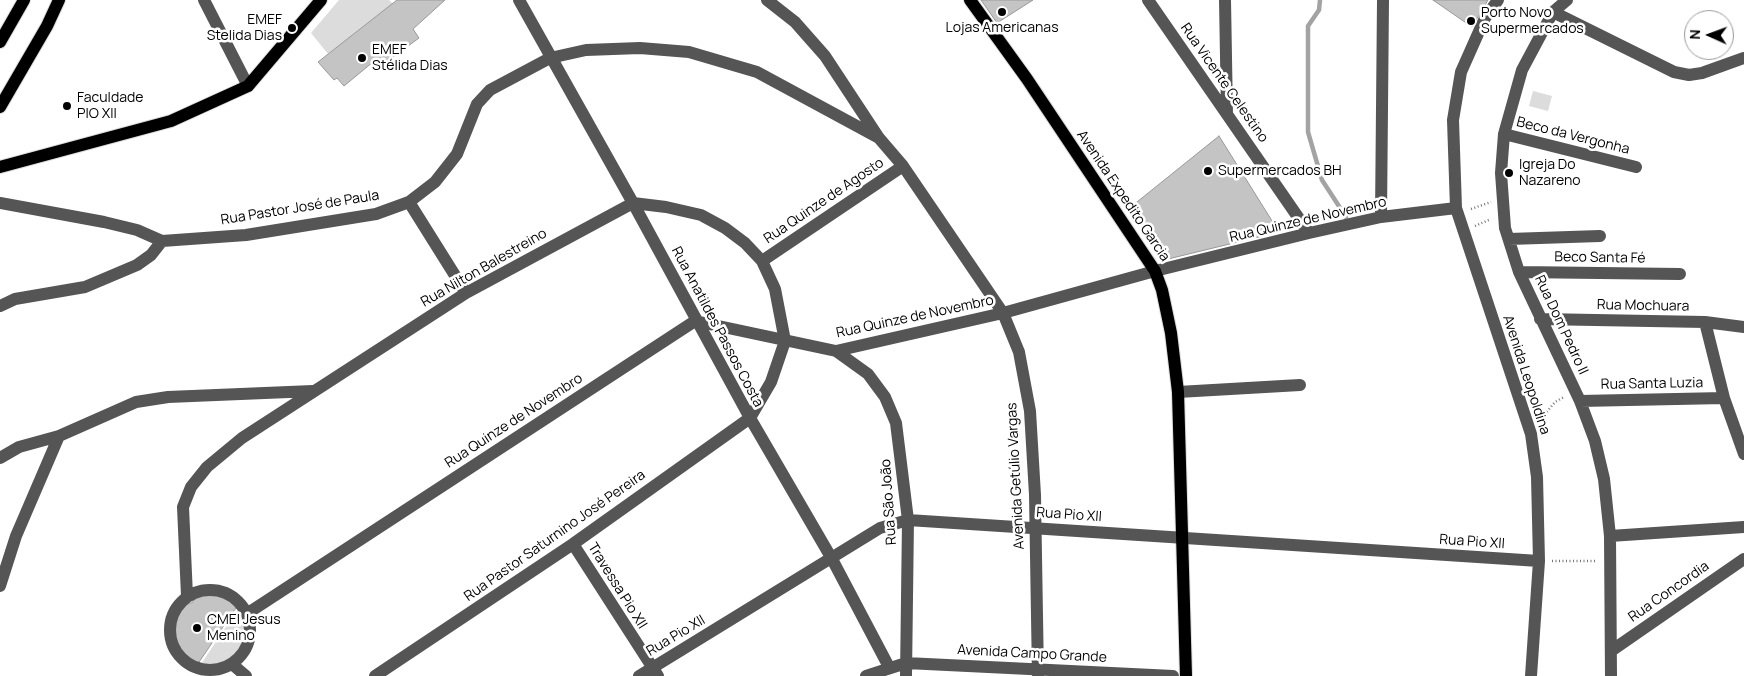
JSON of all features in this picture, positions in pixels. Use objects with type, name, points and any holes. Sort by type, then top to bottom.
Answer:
[{"type":"main road","points":[[0,42],[24,0]]},
{"type":"main road","points":[[0,107],[48,26],[59,0]]},
{"type":"main road","points":[[0,167],[171,121],[248,86],[321,0]]},
{"type":"main road","name":"Avenida Expedito Garcia","points":[[970,0],[1027,79],[1155,271],[1171,333],[1178,392],[1186,676]]},
{"type":"street","points":[[204,0],[248,86]]},
{"type":"street","name":"Rua Anatildes Passos Costa","points":[[519,0],[633,203],[695,321],[832,559],[889,667]]},
{"type":"street","points":[[768,0],[795,22],[824,56],[879,138]]},
{"type":"street","name":"Rua Vicente Celestino","points":[[1148,0],[1309,233]]},
{"type":"street","points":[[1225,0],[1227,114]]},
{"type":"street","points":[[1382,217],[1383,0]]},
{"type":"street","name":"Avenida Leopoldina","points":[[1498,0],[1485,18],[1461,72],[1453,120],[1457,211],[1531,434],[1537,477],[1539,561],[1531,676]]},
{"type":"street","name":"Rua Dom Pedro II","points":[[1567,0],[1553,12],[1522,70],[1504,134],[1500,173],[1509,239],[1519,272],[1578,396],[1595,442],[1604,479],[1610,536],[1611,676]]},
{"type":"street","points":[[1553,12],[1674,72],[1689,75],[1702,73],[1744,58]]},
{"type":"street","name":"Rua Pastor José de Paula","points":[[0,203],[104,222],[137,230],[162,240],[246,235],[376,214],[409,202],[435,182],[457,154],[477,104],[490,90],[550,58],[586,50],[631,48],[689,52],[757,72],[879,138]]},
{"type":"street","name":"Beco da Vergonha","points":[[1504,134],[1636,167]]},
{"type":"street","name":"Avenida Getúlio Vargas","points":[[879,138],[903,166],[1003,313],[1019,352],[1030,411],[1038,672]]},
{"type":"street","name":"Rua Quinze de Agosto","points":[[762,261],[903,166]]},
{"type":"street","points":[[409,202],[466,293]]},
{"type":"street","points":[[633,203],[666,207],[701,215],[745,243],[762,261],[775,289],[785,341],[771,382],[750,418]]},
{"type":"street","name":"Rua Nilton Balestreino","points":[[187,596],[183,507],[191,487],[207,467],[236,443],[466,293],[633,203]]},
{"type":"street","name":"Rua Quinze de Novembro","points":[[248,613],[695,321],[836,351],[1003,313],[1155,271],[1309,233],[1382,217],[1457,211]]},
{"type":"street","points":[[1509,239],[1600,236]]},
{"type":"street","points":[[0,306],[15,299],[85,287],[138,265],[151,255],[162,240]]},
{"type":"street","name":"Beco Santa Fé","points":[[1519,272],[1680,274]]},
{"type":"street","name":"Rua Mochuara","points":[[1540,319],[1705,322],[1744,327]]},
{"type":"street","points":[[1705,322],[1724,398],[1744,454]]},
{"type":"street","name":"Rua São João","points":[[836,351],[868,374],[885,396],[896,423],[908,520],[906,671]]},
{"type":"street","points":[[1178,392],[1300,386]]},
{"type":"street","points":[[0,458],[19,447],[60,436],[136,402],[168,397],[314,391]]},
{"type":"street","name":"Rua Santa Luzia","points":[[1578,396],[1724,398]]},
{"type":"street","name":"Rua Pastor Saturnino José Pereira","points":[[375,676],[573,544],[750,418]]},
{"type":"street","points":[[0,586],[16,536],[60,436]]},
{"type":"street","name":"Rua Pio XII","points":[[639,676],[654,672],[880,528],[908,520],[1539,561]]},
{"type":"street","points":[[1610,536],[1744,527]]},
{"type":"street","name":"Travessa Pio XII","points":[[573,544],[654,672]]},
{"type":"street","name":"Rua Concordia","points":[[1611,651],[1744,559]]},
{"type":"street","points":[[208,590],[220,591],[241,604],[248,613],[250,634],[248,644],[244,652],[232,664],[223,669],[201,673],[183,660],[176,652],[170,638],[171,619],[179,604],[187,596],[208,590]]},
{"type":"street","points":[[232,664],[246,676]]},
{"type":"street","points":[[866,676],[889,667]]},
{"type":"street","name":"Avenida Campo Grande","points":[[889,667],[919,676]]},
{"type":"street","name":"Avenida Campo Grande","points":[[906,671],[1173,676]]},
{"type":"path","points":[[1457,211],[1492,202],[1504,210],[1486,223],[1462,228]]},
{"type":"path","points":[[1531,434],[1555,402],[1578,396]]},
{"type":"path","points":[[1539,561],[1610,561]]},
{"type":"shaded area","points":[[339,0],[389,0],[393,4],[328,54],[311,33]]},
{"type":"shaded area","points":[[1533,91],[1552,96],[1548,111],[1529,106]]},
{"type":"shaded area","points":[[240,606],[246,615],[249,628],[247,641],[239,655],[220,668],[199,667]]},
{"type":"building","points":[[397,0],[445,0],[413,29],[419,38],[378,68],[373,62],[344,86],[337,78],[334,80],[318,62]]},
{"type":"building","name":"Lojas Americanas","points":[[981,0],[1033,0],[997,23]]},
{"type":"building","name":"Porto Novo Supermercados","points":[[1433,0],[1488,0],[1472,27]]},
{"type":"building","name":"Supermercados BH","points":[[1219,136],[1279,232],[1168,259],[1132,206]]},
{"type":"building","name":"CMEI Jesus Menino","points":[[198,594],[218,594],[238,605],[197,665],[193,665],[175,646],[172,638],[172,624],[184,603],[192,603]]},
{"type":"waterway","points":[[1320,0],[1319,10],[1308,26],[1308,132],[1322,180],[1346,217]]},
{"type":"place","name":"Lojas Americanas","points":[[1002,12]]},
{"type":"place","name":"Porto Novo Supermercados","points":[[1471,21]]},
{"type":"place","name":"EMEF Stelida Dias","points":[[292,28]]},
{"type":"place","name":"EMEF Stélida Dias","points":[[362,58]]},
{"type":"place","name":"Faculdade PIO XII","points":[[67,106]]},
{"type":"place","name":"Supermercados BH","points":[[1208,171]]},
{"type":"place","name":"Igreja Do Nazareno","points":[[1509,173]]},
{"type":"place","name":"CMEI Jesus Menino","points":[[197,628]]}]
